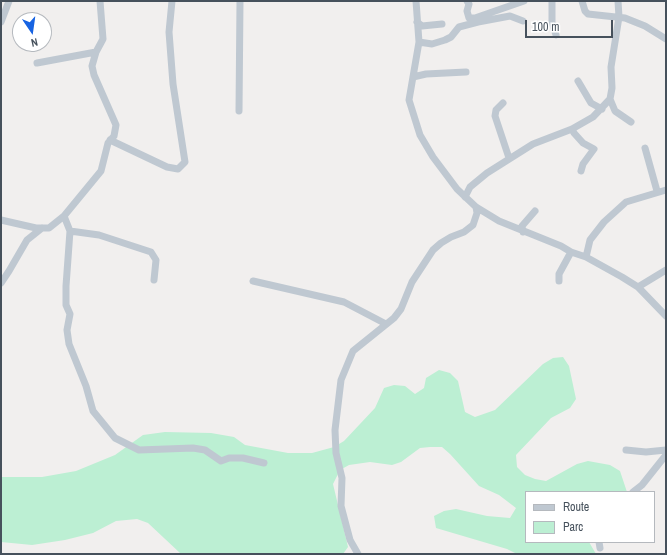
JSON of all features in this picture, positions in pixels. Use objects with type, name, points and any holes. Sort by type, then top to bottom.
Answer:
[{"type":"street","points":[[1,22],[9,1]]},
{"type":"street","points":[[1,220],[48,228],[64,216],[101,170],[108,143],[114,136],[116,125],[94,75],[92,66],[96,52],[103,39],[100,1]]},
{"type":"street","points":[[110,140],[168,167],[178,169],[185,162],[173,84],[169,32],[172,1]]},
{"type":"street","points":[[239,111],[240,1]]},
{"type":"street","points":[[416,1],[419,42],[409,100],[420,135],[433,157],[457,190],[476,207],[499,221],[586,257],[638,287],[666,316]]},
{"type":"street","points":[[476,1],[468,2],[467,11],[469,18],[475,18],[524,1]]},
{"type":"street","points":[[552,1],[552,23],[556,35]]},
{"type":"street","points":[[582,1],[585,11],[588,14],[619,17],[645,26],[666,39]]},
{"type":"street","points":[[465,197],[466,192],[476,181],[509,158],[533,144],[572,129],[597,114],[610,99],[612,88],[610,67],[619,17],[618,1]]},
{"type":"street","points":[[419,42],[432,44],[445,40],[451,37],[459,27],[478,22],[510,16],[523,21]]},
{"type":"street","points":[[417,22],[422,26],[442,24]]},
{"type":"street","points":[[37,63],[96,52]]},
{"type":"street","points":[[413,77],[426,74],[466,72]]},
{"type":"street","points":[[578,81],[591,103],[602,109]]},
{"type":"street","points":[[610,99],[615,111],[631,122]]},
{"type":"street","points":[[503,103],[496,110],[495,116],[509,158]]},
{"type":"street","points":[[572,129],[583,142],[594,149],[583,164],[581,170]]},
{"type":"street","points":[[645,148],[657,191]]},
{"type":"street","points":[[586,257],[590,240],[604,222],[626,202],[657,191],[666,190]]},
{"type":"street","points":[[358,554],[350,540],[341,506],[342,478],[336,453],[335,430],[341,380],[353,351],[394,318],[401,309],[412,282],[433,250],[446,240],[464,232],[473,225],[476,220],[476,207]]},
{"type":"street","points":[[523,232],[522,226],[535,210]]},
{"type":"street","points":[[64,216],[70,231],[66,286],[66,305],[70,314],[67,330],[69,344],[86,386],[93,411],[115,438],[139,450],[193,448],[205,450],[221,462],[229,458],[243,458],[264,463]]},
{"type":"street","points":[[1,282],[27,240],[42,228]]},
{"type":"street","points":[[70,231],[99,235],[151,252],[156,260],[154,280]]},
{"type":"street","points":[[559,281],[558,274],[571,252]]},
{"type":"street","points":[[638,287],[666,270]]},
{"type":"street","points":[[253,281],[344,302],[386,324]]},
{"type":"street","points":[[626,450],[646,452],[666,450]]},
{"type":"street","points":[[634,491],[642,485],[666,455]]},
{"type":"green space","points":[[563,357],[569,366],[576,399],[570,408],[551,418],[516,455],[517,467],[525,475],[546,481],[577,464],[588,461],[610,465],[620,471],[627,491],[525,491],[525,543],[590,543],[596,554],[517,554],[507,549],[436,528],[434,516],[444,511],[456,509],[487,516],[510,518],[516,508],[499,495],[479,486],[442,447],[420,448],[401,462],[392,465],[370,462],[349,465],[340,470],[333,484],[348,547],[343,554],[185,554],[180,553],[148,523],[137,519],[116,521],[93,533],[65,540],[32,545],[1,542],[1,477],[42,477],[76,471],[115,455],[143,435],[165,432],[211,433],[234,437],[245,445],[288,453],[312,453],[334,447],[344,441],[375,408],[384,388],[394,385],[405,386],[415,394],[424,388],[426,378],[439,370],[450,373],[458,381],[465,412],[475,417],[495,410],[543,364],[553,358]]}]
